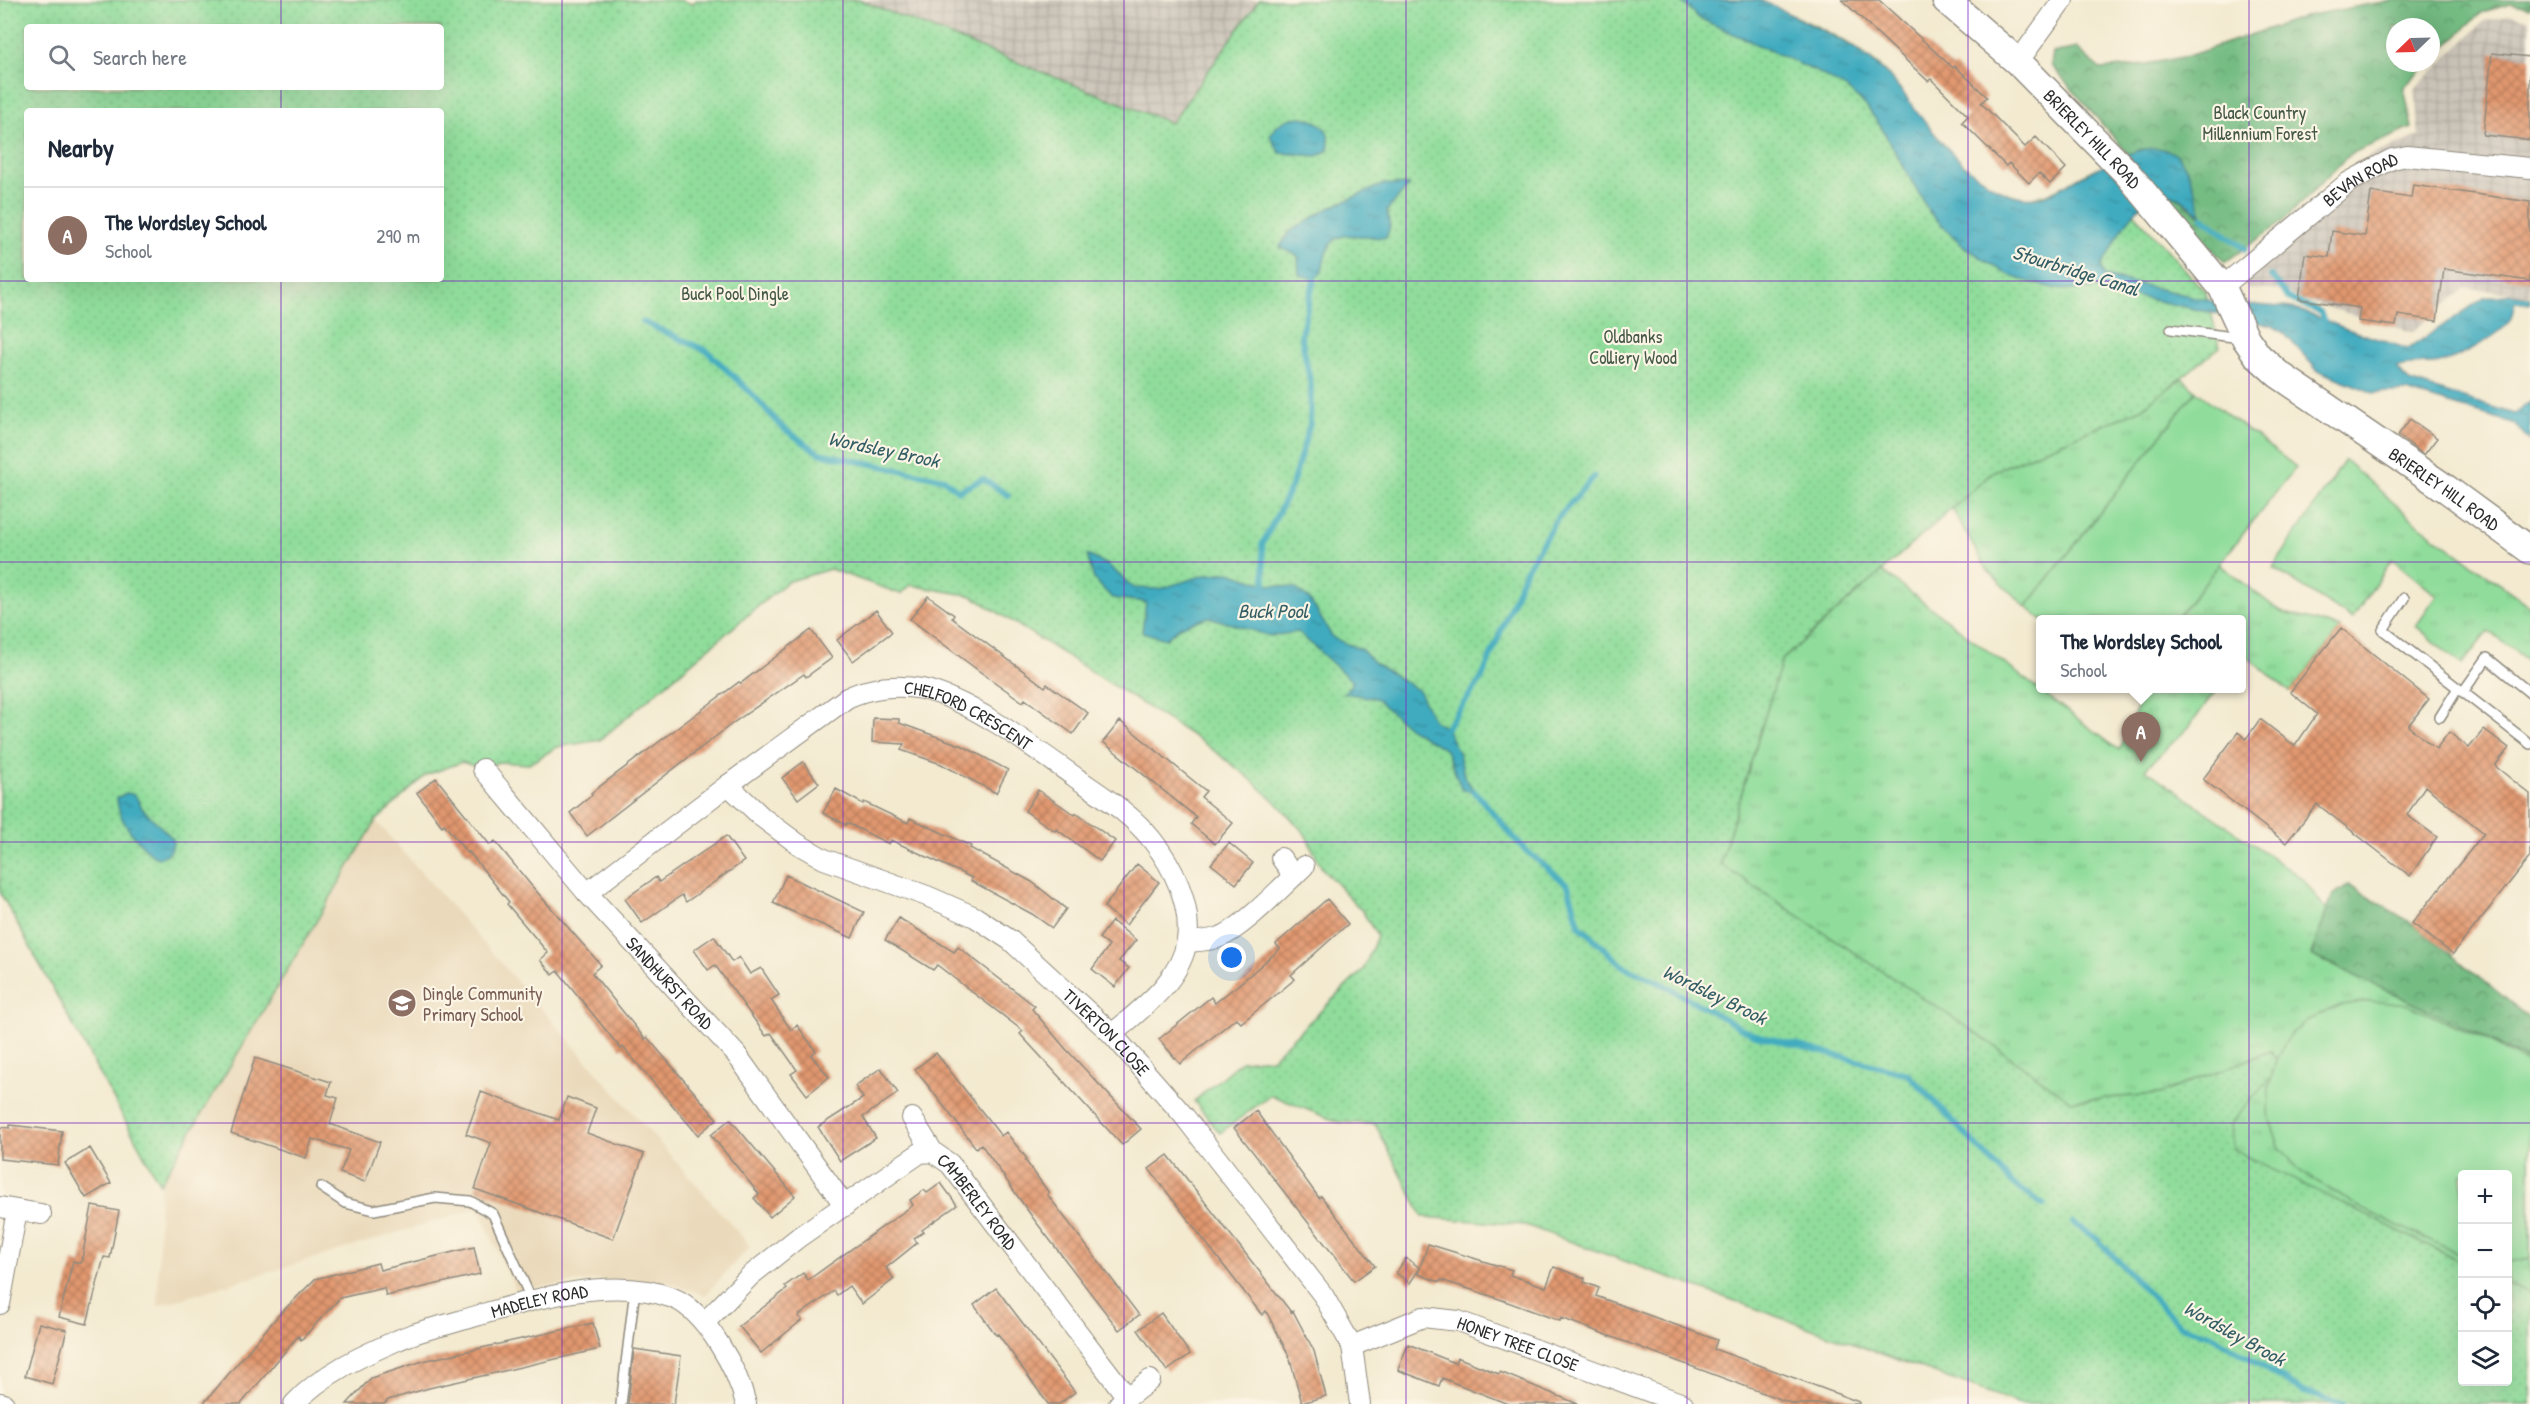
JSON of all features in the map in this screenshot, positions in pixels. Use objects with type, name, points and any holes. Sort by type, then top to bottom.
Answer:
[{"type":"main road","name":"BRIERLEY HILL ROAD","points":[[1946,0],[2018,63],[2127,173],[2223,290],[2246,339],[2258,356],[2278,374],[2530,549]]},
{"type":"street","points":[[2018,63],[2063,0]]},
{"type":"street","name":"BEVAN ROAD","points":[[2223,290],[2349,182],[2392,159],[2407,156],[2530,168]]},
{"type":"street","name":"CHELFORD CRESCENT","points":[[587,893],[847,698],[862,691],[888,687],[921,689],[949,697],[971,708],[1127,813],[1168,862],[1180,888],[1185,908],[1187,942],[1180,963],[1154,998],[1112,1034]]},
{"type":"street","name":"SANDHURST ROAD","points":[[483,770],[587,893],[736,1054],[845,1206]]},
{"type":"street","name":"TIVERTON CLOSE","points":[[728,785],[763,818],[798,844],[824,858],[975,918],[1010,940],[1112,1034],[1184,1116],[1323,1295],[1352,1346],[1360,1404]]},
{"type":"street","points":[[1187,942],[1206,941],[1222,936],[1299,871],[1281,858]]},
{"type":"street","points":[[912,1118],[933,1152]]},
{"type":"street","name":"CAMBERLEY ROAD","points":[[705,1322],[750,1276],[799,1237],[920,1153],[933,1152],[950,1164],[1123,1401],[1150,1380]]},
{"type":"street","points":[[0,1304],[9,1209],[41,1214]]},
{"type":"street","name":"MADELEY ROAD","points":[[294,1404],[309,1388],[346,1365],[400,1339],[532,1301],[594,1290],[635,1289],[675,1299],[692,1309],[705,1322],[740,1382],[746,1404]]},
{"type":"street","name":"HONEY TREE CLOSE","points":[[1352,1346],[1423,1317],[1458,1321],[1683,1404]]},
{"type":"lane","points":[[2171,329],[2246,339]]},
{"type":"lane","points":[[2404,598],[2383,630],[2530,744]]},
{"type":"lane","points":[[2440,717],[2487,658],[2530,693]]},
{"type":"lane","points":[[321,1187],[345,1203],[374,1210],[435,1198],[470,1200],[493,1214],[532,1301]]},
{"type":"lane","points":[[621,1404],[635,1289]]},
{"type":"shaded area","points":[[859,0],[1259,0],[1171,123]]},
{"type":"shaded area","points":[[2512,15],[2530,20],[2530,295],[2466,288],[2412,332],[2299,299],[2286,291],[2248,289],[2231,268],[2360,160],[2419,136],[2415,89],[2432,72],[2440,72],[2440,64],[2484,21]]},
{"type":"shaded area","name":"Dingle Community Primary School","points":[[376,821],[750,1246],[705,1295],[669,1283],[597,1280],[516,1290],[478,1208],[158,1306],[160,1184]]},
{"type":"green space","name":"Buck Pool Dingle","points":[[0,0],[678,0],[693,4],[696,0],[859,0],[1171,123],[1259,0],[1757,0],[1820,28],[1865,54],[1892,79],[1926,126],[1943,145],[1976,176],[2000,192],[2023,198],[2035,197],[2057,189],[2099,167],[2134,213],[2206,293],[2220,347],[2141,409],[1994,471],[1782,660],[1720,864],[1988,1041],[2071,1101],[2159,1094],[2271,1051],[2280,1067],[2231,1123],[2233,1150],[2458,1260],[2458,1386],[2512,1386],[2512,1285],[2530,1294],[2530,1404],[2020,1404],[1525,1225],[1423,1217],[1375,1124],[1338,1122],[1271,1095],[1220,1133],[1194,1101],[1241,1061],[1272,1058],[1363,970],[1377,936],[1363,912],[1322,868],[1305,834],[1280,806],[1247,776],[1201,741],[972,596],[911,585],[901,594],[830,569],[787,582],[600,740],[557,747],[529,764],[498,762],[483,769],[462,762],[426,775],[376,821],[160,1184],[0,892]]},
{"type":"green space","name":"Black Country Millennium Forest","points":[[2393,0],[2530,0],[2530,9],[2511,4],[2482,12],[2440,52],[2440,18],[2386,18],[2386,72],[2419,72],[2404,87],[2412,128],[2350,154],[2281,223],[2225,262],[2156,195],[2176,196],[2202,217],[2142,149],[2129,155],[2051,65],[2053,53],[2077,48],[2100,69],[2136,66],[2188,56],[2306,16]]},
{"type":"green space","points":[[2182,378],[2196,391],[2026,607],[1988,571],[1952,509],[1994,471],[2141,409]]},
{"type":"green space","points":[[2196,391],[2296,467],[2179,615],[2036,615],[2026,607]]},
{"type":"green space","points":[[2345,460],[2419,525],[2530,606],[2530,662],[2488,631],[2462,665],[2416,626],[2437,596],[2392,559],[2352,619],[2273,568]]},
{"type":"green space","points":[[2219,564],[2281,612],[2341,628],[2290,692],[2246,656],[2246,615],[2180,615]]},
{"type":"green space","points":[[1882,571],[2036,687],[2036,693],[2044,693],[2119,750],[2137,708],[2126,693],[2214,693],[2189,727],[2145,769],[2303,879],[2327,911],[2438,1013],[2530,1061],[2530,1294],[2512,1285],[2512,1170],[2458,1170],[2458,1260],[2232,1150],[2230,1123],[2271,1051],[2159,1094],[2071,1101],[1951,1017],[1720,864],[1782,660]]},
{"type":"green space","points":[[2348,885],[2412,923],[2530,1018],[2530,1061],[2311,955],[2332,896]]},
{"type":"green space","points":[[2370,1001],[2408,1005],[2491,1042],[2530,1065],[2530,1258],[2512,1261],[2512,1170],[2458,1170],[2458,1253],[2364,1210],[2300,1171],[2279,1146],[2268,1114],[2269,1087],[2277,1056],[2291,1034],[2306,1021],[2341,1005]]},
{"type":"water","name":"Stourbridge Canal","points":[[1680,0],[1758,0],[1851,46],[1888,76],[1956,157],[1984,180],[2010,194],[2022,197],[2044,196],[2133,152],[2151,148],[2167,150],[2180,159],[2188,172],[2203,218],[2192,206],[2178,197],[2165,194],[2153,197],[2142,205],[2122,230],[2101,267],[2104,276],[2216,302],[2294,308],[2344,328],[2408,349],[2484,298],[2511,294],[2530,297],[2530,304],[2515,302],[2511,318],[2505,326],[2475,347],[2442,362],[2397,368],[2409,381],[2514,414],[2530,402],[2530,441],[2513,423],[2406,391],[2374,393],[2317,370],[2284,333],[2273,326],[2097,288],[2080,290],[2053,288],[2005,273],[1962,245],[1930,213],[1881,127],[1866,106],[1846,88],[1817,72],[1699,18]]},
{"type":"water","points":[[1302,117],[1315,121],[1324,128],[1328,137],[1328,150],[1318,156],[1280,153],[1270,136],[1283,122],[1291,118]]},
{"type":"water","points":[[1384,184],[1409,185],[1387,211],[1390,227],[1386,238],[1342,236],[1335,239],[1329,246],[1322,272],[1314,279],[1299,275],[1298,256],[1280,247],[1289,232],[1329,208]]},
{"type":"water","name":"Buck Pool","points":[[1087,555],[1108,565],[1134,588],[1160,589],[1205,575],[1230,572],[1265,584],[1295,588],[1310,600],[1333,638],[1362,650],[1374,663],[1418,690],[1434,721],[1446,728],[1459,754],[1464,775],[1474,791],[1462,790],[1446,750],[1408,727],[1375,698],[1344,693],[1353,682],[1298,632],[1270,636],[1209,617],[1181,626],[1166,639],[1142,632],[1146,602],[1112,598],[1094,579]]},
{"type":"water","points":[[126,793],[135,795],[142,808],[173,839],[168,854],[158,858],[153,856],[124,823],[117,798]]},
{"type":"building","points":[[1842,0],[1879,0],[1987,97],[1981,103],[2025,147],[2036,137],[2066,168],[2050,184],[2039,173],[2029,183],[2009,163],[2006,166],[1962,122],[1968,116],[1931,79],[1928,81]]},
{"type":"building","points":[[2492,53],[2530,57],[2530,140],[2483,135]]},
{"type":"building","points":[[2413,185],[2530,202],[2530,281],[2444,269],[2437,321],[2398,315],[2396,326],[2358,321],[2360,308],[2299,299],[2305,254],[2329,257],[2332,231],[2365,236],[2371,192],[2411,198]]},
{"type":"building","points":[[2410,419],[2437,438],[2424,455],[2398,435]]},
{"type":"building","points":[[928,596],[954,615],[952,618],[1045,687],[1047,684],[1088,713],[1073,734],[1025,699],[1023,702],[979,671],[910,619]]},
{"type":"building","points":[[876,610],[892,632],[853,661],[837,640]]},
{"type":"building","points":[[2341,628],[2429,699],[2408,726],[2436,749],[2449,732],[2469,748],[2484,729],[2509,748],[2495,766],[2530,794],[2530,857],[2453,954],[2412,923],[2484,833],[2425,786],[2407,815],[2437,837],[2410,876],[2317,804],[2286,843],[2203,779],[2238,732],[2246,739],[2260,719],[2295,746],[2317,714],[2290,692]]},
{"type":"building","points":[[811,630],[832,658],[806,677],[804,674],[733,723],[587,836],[570,813],[592,795],[591,793]]},
{"type":"building","points":[[873,718],[899,719],[899,723],[963,746],[1008,770],[996,793],[941,764],[901,750],[904,744],[872,742]]},
{"type":"building","points":[[1120,721],[1206,791],[1201,797],[1233,823],[1215,844],[1191,824],[1196,817],[1103,742]]},
{"type":"building","points":[[803,762],[819,783],[798,799],[782,778]]},
{"type":"building","points":[[436,778],[490,845],[495,841],[601,965],[592,973],[645,1039],[647,1037],[717,1119],[698,1135],[623,1047],[621,1049],[558,971],[553,975],[540,960],[548,953],[507,904],[509,902],[469,852],[467,853],[444,824],[442,826],[417,793]]},
{"type":"building","points":[[836,789],[863,804],[864,802],[908,823],[910,818],[971,846],[970,848],[1032,882],[1066,909],[1052,928],[1032,914],[971,881],[972,878],[891,840],[889,844],[823,813]]},
{"type":"building","points":[[1038,790],[1075,815],[1076,813],[1115,841],[1100,861],[1056,829],[1055,831],[1025,811]]},
{"type":"building","points":[[726,836],[744,861],[686,902],[682,895],[642,923],[625,899],[656,877],[659,882]]},
{"type":"building","points":[[1229,843],[1253,863],[1236,884],[1211,864]]},
{"type":"building","points":[[1137,864],[1159,882],[1126,925],[1104,907]]},
{"type":"building","points":[[786,875],[864,912],[852,938],[773,903]]},
{"type":"building","points":[[1327,899],[1348,924],[1291,975],[1295,979],[1271,999],[1241,1023],[1236,1018],[1180,1064],[1159,1039],[1211,997],[1215,1003],[1244,980],[1280,949],[1276,944]]},
{"type":"building","points":[[899,918],[954,952],[958,947],[1035,1006],[1032,1009],[1065,1048],[1141,1129],[1122,1145],[1020,1034],[1023,1031],[937,965],[933,970],[885,940]]},
{"type":"building","points":[[1112,921],[1136,940],[1119,961],[1129,968],[1115,987],[1092,969],[1109,946],[1099,938]]},
{"type":"building","points":[[714,936],[732,962],[739,957],[750,974],[761,968],[779,995],[771,1000],[791,1030],[797,1025],[816,1051],[811,1055],[829,1077],[807,1095],[791,1074],[797,1070],[771,1033],[766,1036],[715,965],[708,970],[694,950]]},
{"type":"building","points":[[936,1053],[1001,1136],[1006,1132],[1027,1159],[1025,1160],[1049,1193],[1047,1194],[1139,1315],[1119,1330],[1033,1218],[981,1144],[976,1148],[915,1069]]},
{"type":"building","points":[[255,1058],[331,1082],[327,1095],[338,1098],[330,1124],[380,1142],[365,1182],[340,1173],[349,1150],[312,1139],[306,1158],[231,1133]]},
{"type":"building","points":[[881,1068],[898,1093],[863,1117],[876,1138],[840,1161],[818,1127],[863,1098],[855,1086]]},
{"type":"building","points":[[481,1092],[559,1120],[567,1097],[596,1108],[587,1133],[644,1154],[613,1239],[475,1189],[491,1143],[466,1134]]},
{"type":"building","points":[[1256,1111],[1319,1198],[1321,1196],[1375,1266],[1354,1281],[1234,1128]]},
{"type":"building","points":[[730,1119],[795,1196],[770,1217],[754,1198],[759,1194],[711,1135]]},
{"type":"building","points":[[10,1125],[62,1131],[58,1165],[0,1159],[0,1127],[10,1128]]},
{"type":"building","points":[[90,1148],[111,1183],[86,1198],[65,1163]]},
{"type":"building","points":[[1168,1155],[1291,1312],[1293,1311],[1314,1351],[1326,1396],[1302,1403],[1289,1356],[1266,1311],[1262,1315],[1149,1169]]},
{"type":"building","points":[[941,1183],[957,1205],[922,1230],[924,1232],[914,1238],[917,1243],[886,1268],[894,1279],[862,1304],[849,1286],[837,1295],[834,1291],[798,1316],[802,1320],[761,1353],[739,1326],[787,1289],[785,1286],[803,1273],[808,1280],[913,1205],[910,1200],[924,1190],[927,1193]]},
{"type":"building","points":[[92,1206],[119,1211],[110,1258],[104,1257],[87,1324],[59,1317],[73,1261],[81,1263]]},
{"type":"building","points":[[1428,1244],[1512,1270],[1510,1275],[1546,1287],[1554,1267],[1585,1278],[1584,1282],[1599,1288],[1596,1296],[1717,1340],[1714,1349],[1859,1402],[1859,1404],[1793,1404],[1561,1318],[1560,1321],[1491,1296],[1418,1274]]},
{"type":"building","points":[[474,1247],[480,1274],[386,1296],[384,1288],[340,1298],[301,1340],[298,1336],[241,1404],[203,1404],[276,1318],[315,1279],[378,1263],[380,1270]]},
{"type":"building","points":[[1406,1258],[1420,1268],[1410,1283],[1396,1273]]},
{"type":"building","points":[[996,1288],[1075,1392],[1059,1404],[1048,1404],[998,1334],[996,1335],[974,1305]]},
{"type":"building","points":[[1161,1313],[1190,1354],[1167,1371],[1138,1330]]},
{"type":"building","points":[[39,1323],[67,1330],[52,1384],[25,1376]]},
{"type":"building","points":[[593,1323],[600,1349],[429,1388],[388,1400],[384,1404],[347,1404],[371,1378],[423,1361]]},
{"type":"building","points":[[1408,1344],[1455,1363],[1457,1357],[1499,1374],[1500,1372],[1578,1404],[1508,1404],[1442,1378],[1439,1386],[1398,1370]]},
{"type":"building","points":[[634,1349],[681,1356],[674,1404],[628,1404]]},
{"type":"waterway","points":[[2203,218],[2245,249]]},
{"type":"waterway","points":[[2271,276],[2288,298],[2320,312],[2324,320]]},
{"type":"waterway","points":[[1265,584],[1262,545],[1292,485],[1310,424],[1311,386],[1301,335],[1314,279]]},
{"type":"waterway","name":"Wordsley Brook","points":[[643,322],[707,351],[751,393],[783,428],[819,453],[944,479],[958,491],[983,479],[1008,495]]},
{"type":"waterway","points":[[1446,728],[1482,678],[1525,571],[1556,520],[1594,477]]},
{"type":"waterway","name":"Wordsley Brook","points":[[1474,791],[1524,849],[1568,885],[1579,925],[1623,966],[1660,983],[1752,1034],[1908,1074],[2013,1184],[2044,1205]]},
{"type":"waterway","name":"Wordsley Brook","points":[[2073,1223],[2097,1239],[2180,1326],[2209,1334],[2304,1392],[2342,1404]]},
{"type":"place","name":"The Wordsley School","points":[[2141,762]]},
{"type":"place","name":"Dingle Community Primary School","points":[[402,1003]]},
{"type":"park label","name":"Oldbanks Colliery Wood","points":[[1633,346]]}]
